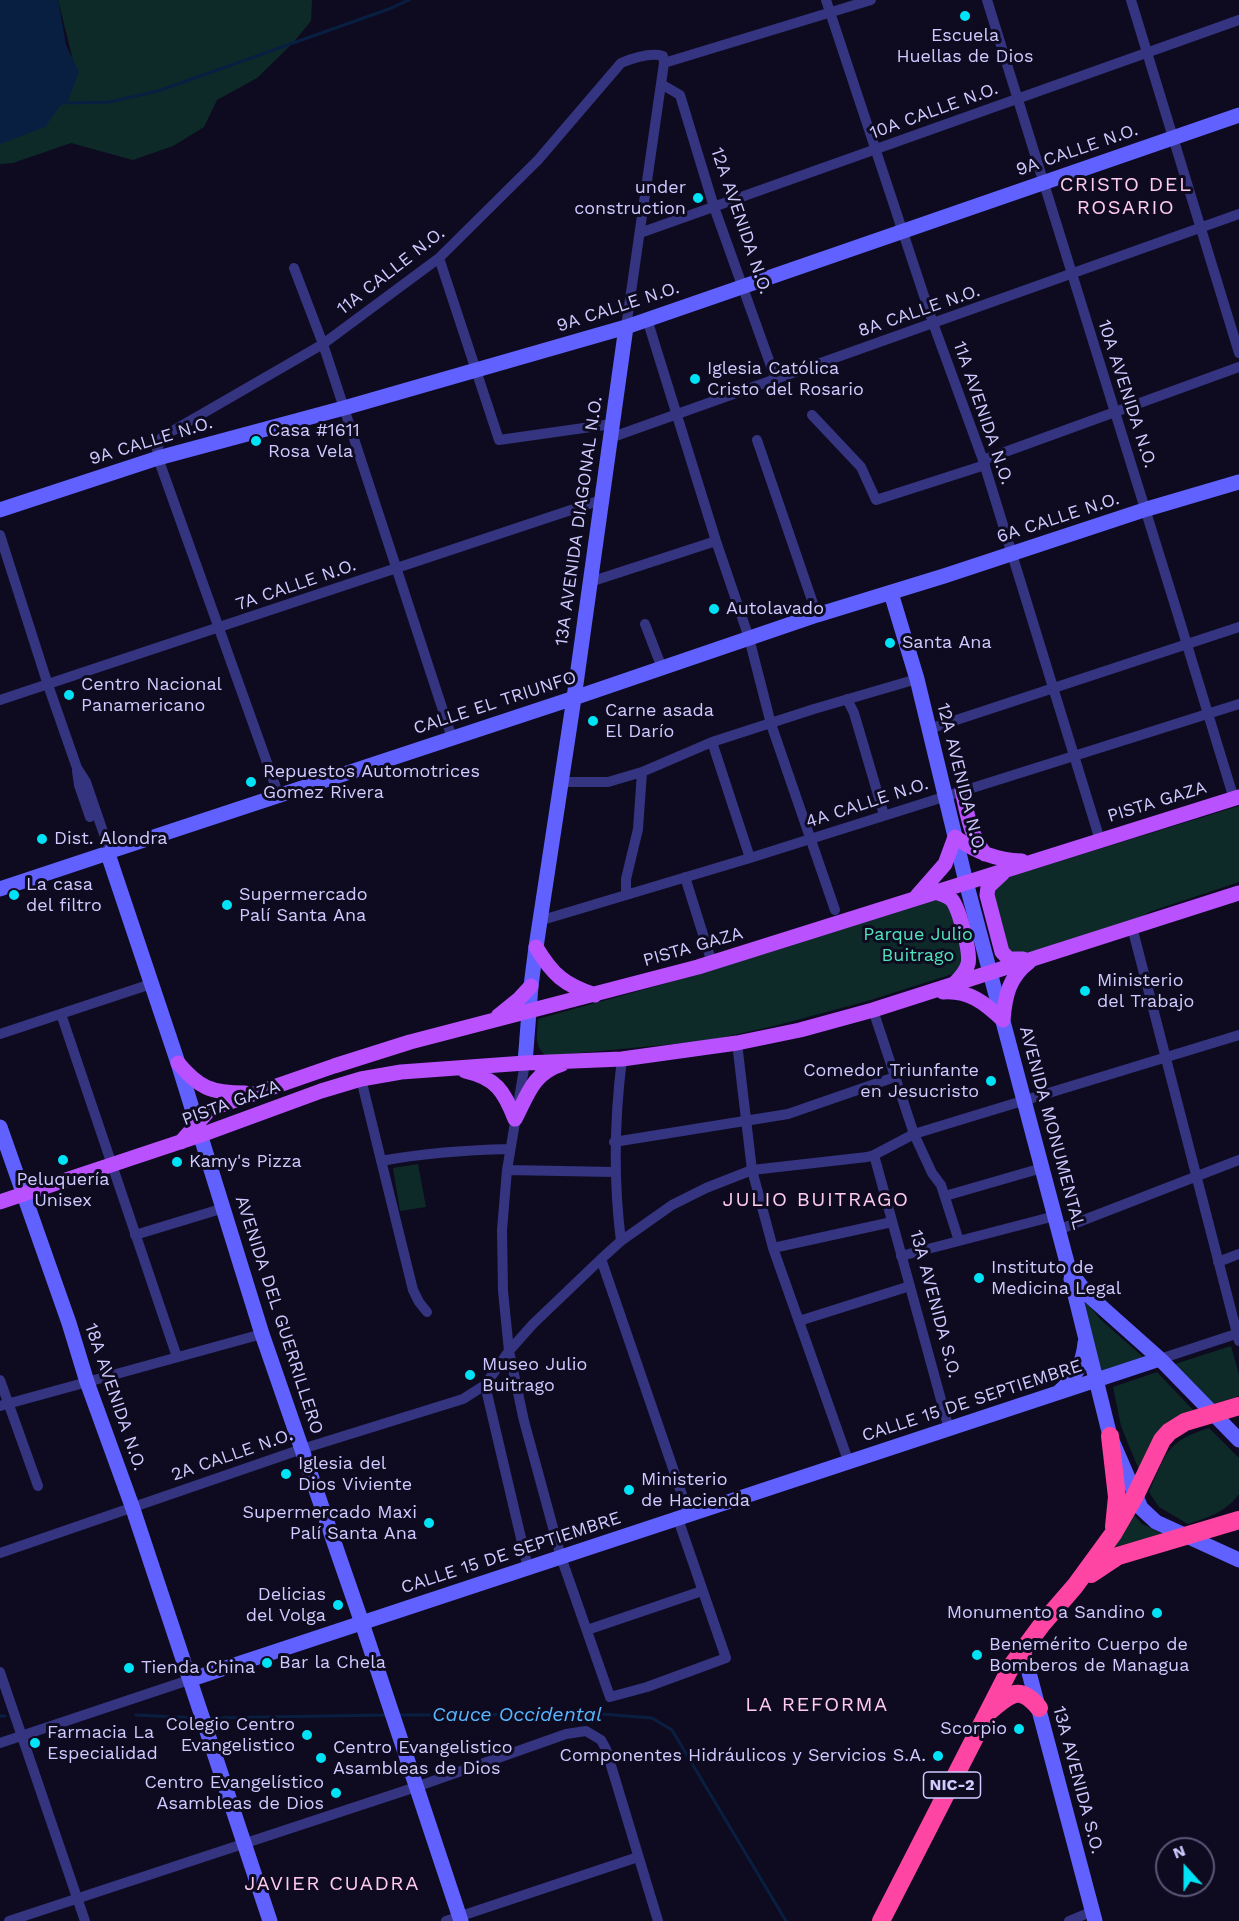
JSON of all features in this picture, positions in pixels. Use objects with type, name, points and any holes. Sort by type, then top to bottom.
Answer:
[{"type":"highway","name":"NIC-2","points":[[881,1921],[1003,1682],[1023,1650],[1075,1586],[1113,1534],[1135,1496],[1156,1449],[1165,1436],[1185,1422],[1239,1406]]},
{"type":"highway","points":[[1110,1436],[1117,1497],[1113,1534]]},
{"type":"highway","points":[[1220,1526],[1239,1512]]},
{"type":"highway","name":"NIC-2","points":[[1075,1586],[1118,1556],[1239,1520]]},
{"type":"highway","points":[[987,1714],[1006,1698],[1022,1694],[1030,1697],[1039,1708]]},
{"type":"main road","points":[[962,790],[971,830],[985,854]]},
{"type":"main road","name":"PISTA GAZA","points":[[199,1129],[210,1109],[254,1092],[410,1042],[712,963],[1237,798]]},
{"type":"main road","points":[[914,899],[945,864],[955,837],[969,848],[985,854],[1008,860],[1031,861]]},
{"type":"main road","points":[[1010,868],[988,886],[987,895],[1002,952],[1009,959],[1035,958]]},
{"type":"main road","points":[[935,892],[947,895],[953,902],[968,947],[969,962],[966,970],[955,983]]},
{"type":"main road","name":"PISTA GAZA","points":[[112,1165],[181,1142],[199,1129],[321,1091],[401,1072],[622,1059],[737,1043],[800,1030],[873,1010],[1239,893]]},
{"type":"main road","points":[[536,947],[545,963],[562,981],[595,995]]},
{"type":"main road","points":[[1003,1020],[1005,995],[1010,984],[1016,974],[1035,958]]},
{"type":"main road","points":[[491,1021],[531,986]]},
{"type":"main road","points":[[924,993],[955,991],[965,993],[986,1004],[1003,1020]]},
{"type":"main road","points":[[515,1119],[533,1084],[542,1074],[574,1061]]},
{"type":"main road","points":[[178,1063],[190,1078],[202,1086],[225,1092],[254,1092]]},
{"type":"main road","points":[[450,1068],[479,1075],[494,1083],[506,1097],[515,1119]]},
{"type":"main road","points":[[0,1202],[112,1165]]},
{"type":"street","name":"11A AVENIDA N.O.","points":[[826,0],[933,323],[984,462],[1100,840]]},
{"type":"street","name":"11A CALLE N.O.","points":[[158,458],[157,449],[162,437],[323,344],[440,258],[538,160],[621,63],[658,54],[664,60],[871,0]]},
{"type":"street","name":"10A AVENIDA N.O.","points":[[987,0],[1071,276],[1147,509],[1187,644],[1237,798]]},
{"type":"street","points":[[1131,0],[1239,353]]},
{"type":"street","name":"10A CALLE N.O.","points":[[640,233],[1239,20]]},
{"type":"street","name":"13A AVENIDA DIAGONAL N.O.","points":[[525,1063],[539,921],[574,698],[664,60]]},
{"type":"street","name":"12A AVENIDA N.O.","points":[[661,84],[680,95],[714,207],[776,380]]},
{"type":"street","name":"9A CALLE N.O.","points":[[0,510],[158,458],[344,408],[626,327],[1239,115]]},
{"type":"street","name":"8A CALLE N.O.","points":[[477,370],[499,440],[611,431],[677,415],[1071,276],[1239,214]]},
{"type":"street","points":[[440,258],[477,370]]},
{"type":"street","points":[[294,268],[323,344],[452,738]]},
{"type":"street","points":[[646,319],[749,638],[771,724],[835,910]]},
{"type":"street","points":[[812,415],[861,467],[876,500],[1239,367]]},
{"type":"street","points":[[757,440],[817,615]]},
{"type":"street","points":[[158,458],[279,796]]},
{"type":"street","name":"6A CALLE N.O.","points":[[891,593],[1147,509],[1239,482]]},
{"type":"street","name":"7A CALLE N.O.","points":[[0,700],[602,500]]},
{"type":"street","name":"AVENIDA DEL GUERRILLERO","points":[[0,536],[77,768],[86,782],[107,853],[178,1063],[262,1334],[416,1787],[455,1920]]},
{"type":"street","points":[[590,582],[716,541]]},
{"type":"street","name":"12A AVENIDA N.O.","points":[[891,593],[917,679],[990,972]]},
{"type":"street","name":"CALLE EL TRIUNFO","points":[[0,889],[817,615],[891,593]]},
{"type":"street","points":[[645,624],[662,668]]},
{"type":"street","points":[[929,729],[1239,627]]},
{"type":"street","points":[[560,782],[608,782],[642,772],[712,742],[917,679]]},
{"type":"street","points":[[847,699],[854,713],[884,815]]},
{"type":"street","name":"4A CALLE N.O.","points":[[539,921],[750,858],[1239,704]]},
{"type":"street","points":[[712,742],[750,858]]},
{"type":"street","points":[[626,895],[626,879],[638,829],[642,772]]},
{"type":"street","points":[[685,877],[712,963]]},
{"type":"street","points":[[1132,927],[1164,1058],[1238,1336]]},
{"type":"street","name":"AVENIDA MONUMENTAL","points":[[990,972],[1069,1270],[1087,1294],[1160,1359],[1239,1440]]},
{"type":"street","points":[[0,1034],[151,984]]},
{"type":"street","points":[[873,1010],[914,1134],[932,1173],[941,1185],[959,1241]]},
{"type":"street","points":[[61,1014],[177,1357]]},
{"type":"street","points":[[874,1155],[914,1134],[1239,1035]]},
{"type":"street","points":[[737,1043],[752,1170],[773,1248],[849,1463]]},
{"type":"street","points":[[621,1241],[614,1172],[614,1142],[622,1059]]},
{"type":"street","points":[[525,1063],[507,1170],[502,1230],[503,1291],[509,1352],[524,1421],[561,1557],[610,1697],[647,1687],[726,1658],[702,1591],[683,1517],[601,1259]]},
{"type":"street","points":[[614,1142],[788,1114],[895,1077]]},
{"type":"street","points":[[361,1080],[413,1290],[427,1311]]},
{"type":"street","name":"18A AVENIDA N.O.","points":[[0,1127],[192,1679],[270,1921]]},
{"type":"street","points":[[381,1161],[446,1151],[510,1149]]},
{"type":"street","name":"2A CALLE N.O.","points":[[0,1553],[302,1449],[463,1399],[485,1385],[533,1324],[601,1259],[621,1241],[672,1205],[706,1188],[752,1170],[874,1155]]},
{"type":"street","name":"13A AVENIDA S.O.","points":[[874,1155],[949,1429]]},
{"type":"street","points":[[902,1256],[959,1241],[1056,1223],[1239,1160]]},
{"type":"street","points":[[945,1196],[1042,1167]]},
{"type":"street","points":[[507,1170],[614,1172]]},
{"type":"street","points":[[135,1235],[224,1208]]},
{"type":"street","points":[[773,1248],[892,1222]]},
{"type":"street","points":[[1218,1262],[1239,1254]]},
{"type":"street","points":[[1069,1270],[1110,1436],[1144,1512],[1152,1520],[1185,1537],[1239,1560]]},
{"type":"street","points":[[799,1321],[910,1286]]},
{"type":"street","points":[[1055,1394],[1069,1383],[1081,1365],[1084,1331]]},
{"type":"street","points":[[4,1405],[262,1334]]},
{"type":"street","name":"CALLE 15 DE SEPTIEMBRE","points":[[0,1743],[1160,1359],[1238,1336]]},
{"type":"street","points":[[0,1380],[4,1405],[38,1486]]},
{"type":"street","points":[[485,1385],[528,1568]]},
{"type":"street","points":[[586,1630],[702,1591]]},
{"type":"street","name":"13A AVENIDA S.O.","points":[[1023,1650],[1094,1916]]},
{"type":"street","points":[[0,1672],[85,1921]]},
{"type":"street","points":[[9,1921],[416,1787],[578,1731],[586,1731],[601,1740],[606,1749],[658,1921]]},
{"type":"street","points":[[455,1920],[638,1857]]},
{"type":"street","points":[[1069,1921],[1094,1916]]},
{"type":"green space","points":[[58,0],[312,0],[311,21],[293,43],[257,78],[217,100],[204,127],[173,146],[133,160],[71,143],[13,163],[0,164],[0,143],[73,88],[73,60]]},
{"type":"green space","points":[[1239,806],[1239,882],[1149,912],[1138,920],[1021,956],[1009,950],[993,897],[996,887],[1008,877]]},
{"type":"green space","name":"Parque Julio Buitrago","points":[[940,898],[949,903],[967,961],[959,972],[864,1002],[706,1041],[547,1056],[538,1044],[538,1019],[703,973]]},
{"type":"green space","points":[[418,1164],[426,1207],[400,1211],[393,1168]]},
{"type":"green space","points":[[1083,1297],[1099,1318],[1143,1357],[1101,1371]]},
{"type":"green space","points":[[1231,1346],[1239,1375],[1239,1396],[1213,1404],[1175,1364]]},
{"type":"green space","points":[[1157,1372],[1194,1411],[1171,1420],[1158,1432],[1139,1470],[1121,1426],[1113,1387]]},
{"type":"green space","points":[[1209,1428],[1239,1458],[1239,1494],[1223,1510],[1188,1524],[1159,1507],[1149,1492],[1164,1458],[1175,1444]]},
{"type":"green space","points":[[1131,1512],[1142,1524],[1166,1535],[1113,1547]]},
{"type":"water","points":[[0,0],[58,0],[66,45],[79,72],[67,103],[60,106],[45,127],[0,144]]},
{"type":"waterway","points":[[67,103],[109,102],[158,91],[409,0]]},
{"type":"waterway","name":"Cauce Occidental","points":[[399,1715],[602,1714],[652,1718],[672,1730],[786,1921]]},
{"type":"waterway","name":"Cauce Occidental","points":[[136,1715],[197,1718]]},
{"type":"waterway","name":"Cauce Occidental","points":[[207,1718],[386,1715]]},
{"type":"waterway","name":"Cauce Occidental","points":[[0,1716],[5,1716]]},
{"type":"place","name":"Escuela Huellas de Dios","points":[[965,16]]},
{"type":"place","name":"under construction","points":[[698,198]]},
{"type":"place","name":"Iglesia Católica Cristo del Rosario","points":[[695,379]]},
{"type":"place","name":"Casa #1611 Rosa Vela","points":[[256,441]]},
{"type":"place","name":"Autolavado","points":[[714,609]]},
{"type":"place","name":"Santa Ana","points":[[890,643]]},
{"type":"place","name":"Centro Nacional Panamericano","points":[[69,695]]},
{"type":"place","name":"Carne asada El Darío","points":[[593,721]]},
{"type":"place","name":"Repuestos Automotrices Gomez Rivera","points":[[251,782]]},
{"type":"place","name":"Dist. Alondra","points":[[42,839]]},
{"type":"place","name":"La casa del filtro","points":[[14,895]]},
{"type":"place","name":"Supermercado Palí Santa Ana","points":[[227,905]]},
{"type":"place","name":"Ministerio del Trabajo","points":[[1085,991]]},
{"type":"place","name":"Comedor Triunfante en Jesucristo","points":[[991,1081]]},
{"type":"place","name":"Peluquería Unisex","points":[[63,1160]]},
{"type":"place","name":"Kamy's Pizza","points":[[177,1162]]},
{"type":"place","name":"Instituto de Medicina Legal","points":[[979,1278]]},
{"type":"place","name":"Museo Julio Buitrago","points":[[470,1375]]},
{"type":"place","name":"Iglesia del Dios Viviente","points":[[286,1474]]},
{"type":"place","name":"Ministerio de Hacienda","points":[[629,1490]]},
{"type":"place","name":"Supermercado Maxi Palí Santa Ana","points":[[429,1523]]},
{"type":"place","name":"Delicias del Volga","points":[[338,1605]]},
{"type":"place","name":"Monumento a Sandino","points":[[1157,1613]]},
{"type":"place","name":"Benemérito Cuerpo de Bomberos de Managua","points":[[977,1655]]},
{"type":"place","name":"Bar la Chela","points":[[267,1663]]},
{"type":"place","name":"Tienda China","points":[[129,1668]]},
{"type":"place","name":"Scorpio","points":[[1019,1729]]},
{"type":"place","name":"Colegio Centro Evangelistico","points":[[307,1735]]},
{"type":"place","name":"Farmacia La Especialidad","points":[[35,1743]]},
{"type":"place","name":"Componentes Hidráulicos y Servicios S.A.","points":[[938,1756]]},
{"type":"place","name":"Centro Evangelistico Asambleas de Dios","points":[[321,1758]]},
{"type":"place","name":"Centro Evangelístico Asambleas de Dios","points":[[336,1793]]},
{"type":"district","name":"CRISTO DEL ROSARIO","points":[[1126,196]]},
{"type":"district","name":"JULIO BUITRAGO","points":[[816,1200]]},
{"type":"district","name":"LA REFORMA","points":[[817,1705]]},
{"type":"district","name":"JAVIER CUADRA","points":[[332,1884]]}]
